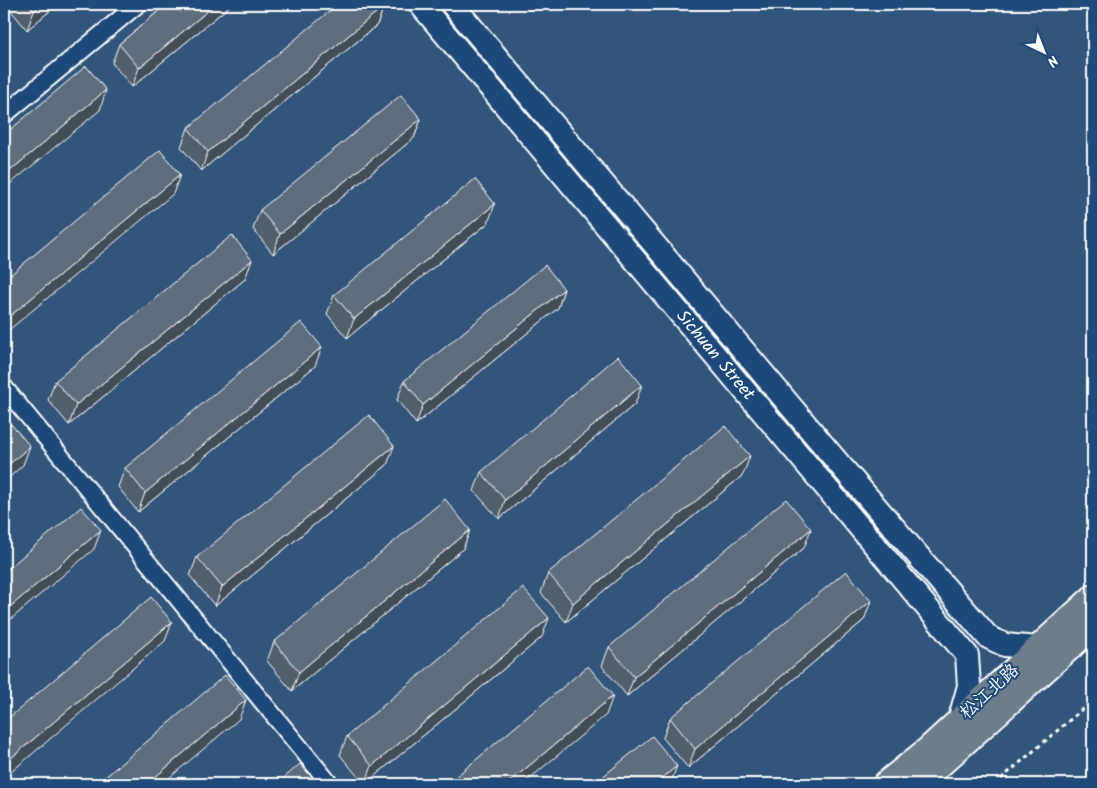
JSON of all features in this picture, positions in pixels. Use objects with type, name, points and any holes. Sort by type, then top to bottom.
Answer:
[{"type":"main road","name":"Sichuan Street","points":[[420,4],[967,655],[969,686],[959,721]]},
{"type":"main road","name":"Sichuan Street","points":[[452,4],[840,465],[988,637],[1005,645],[1039,648]]},
{"type":"main road","name":"松江北路","points":[[886,784],[928,750],[1093,598]]},
{"type":"main road","name":"松江北路","points":[[918,784],[1093,626]]},
{"type":"street","points":[[4,115],[138,4]]},
{"type":"street","points":[[4,387],[330,784]]},
{"type":"path","points":[[996,784],[1093,700]]},
{"type":"building","points":[[28,4],[42,4],[34,11]]},
{"type":"building","points":[[167,4],[216,4],[139,68],[119,44]]},
{"type":"building","points":[[338,4],[382,4],[384,6],[208,152],[188,128]]},
{"type":"building","points":[[86,66],[106,90],[4,176],[4,135]]},
{"type":"building","points":[[401,95],[421,119],[280,234],[260,210]]},
{"type":"building","points":[[160,150],[180,175],[4,321],[4,280]]},
{"type":"building","points":[[475,179],[495,204],[354,319],[334,295]]},
{"type":"building","points":[[232,235],[252,260],[76,405],[55,381]]},
{"type":"building","points":[[545,265],[564,289],[423,405],[404,381]]},
{"type":"building","points":[[301,322],[322,347],[145,493],[125,468]]},
{"type":"building","points":[[618,356],[642,385],[505,500],[481,472]]},
{"type":"building","points":[[369,415],[394,446],[222,587],[197,557]]},
{"type":"building","points":[[11,424],[30,446],[4,469],[4,431]]},
{"type":"building","points":[[725,426],[750,456],[573,603],[548,573]]},
{"type":"building","points":[[445,499],[470,530],[299,672],[274,642]]},
{"type":"building","points":[[786,499],[811,529],[634,677],[609,647]]},
{"type":"building","points":[[81,507],[101,530],[4,612],[4,572]]},
{"type":"building","points":[[846,571],[871,601],[695,749],[670,718]]},
{"type":"building","points":[[523,588],[549,618],[372,766],[347,736]]},
{"type":"building","points":[[151,597],[172,622],[4,764],[4,722]]},
{"type":"building","points":[[588,666],[613,696],[507,784],[447,784]]},
{"type":"building","points":[[225,675],[246,700],[147,784],[97,784]]},
{"type":"building","points":[[652,736],[677,766],[655,784],[594,784]]},
{"type":"building","points":[[300,764],[318,784],[277,784]]}]
